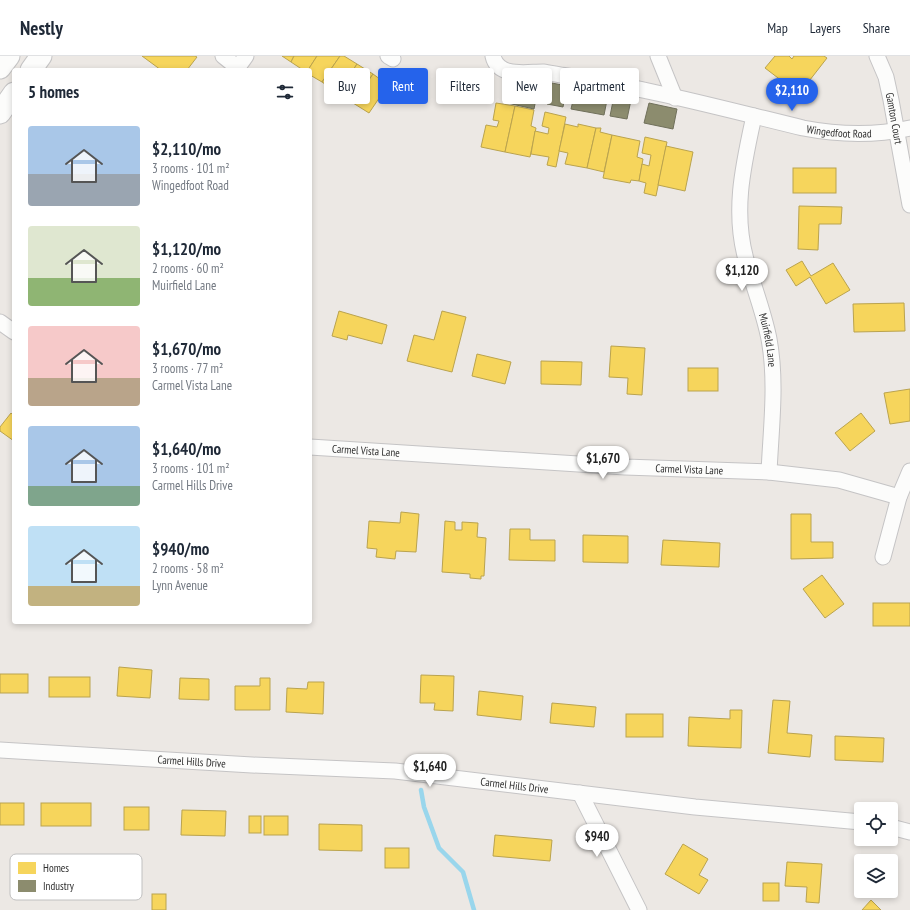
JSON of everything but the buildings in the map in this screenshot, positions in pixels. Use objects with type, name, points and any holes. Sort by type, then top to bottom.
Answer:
[{"type":"main road","points":[[0,68],[9,56]]},
{"type":"main road","points":[[32,68],[41,56]]},
{"type":"main road","points":[[0,113],[12,97]]},
{"type":"street","points":[[223,56],[240,65]]},
{"type":"street","name":"Wingedfoot Road","points":[[493,56],[495,62],[503,70],[529,73],[544,72],[594,80],[834,134],[866,134],[903,130]]},
{"type":"street","points":[[658,56],[675,98]]},
{"type":"street","name":"Gamton Court","points":[[877,56],[886,76],[903,130],[910,205]]},
{"type":"street","name":"Muirfield Lane","points":[[754,116],[742,172],[739,216],[747,263],[761,306],[770,346],[773,387],[769,472]]},
{"type":"street","points":[[0,322],[12,331]]},
{"type":"street","name":"Carmel Vista Lane","points":[[312,447],[617,467],[769,472],[839,480],[899,497]]},
{"type":"street","points":[[883,557],[899,497],[910,471]]},
{"type":"street","name":"Carmel Hills Drive","points":[[0,750],[252,765],[395,771],[695,807],[854,821]]},
{"type":"street","points":[[580,793],[639,910]]},
{"type":"street","points":[[898,829],[910,832]]},
{"type":"waterway","points":[[421,790],[424,807],[439,848],[463,872],[474,910]]}]
